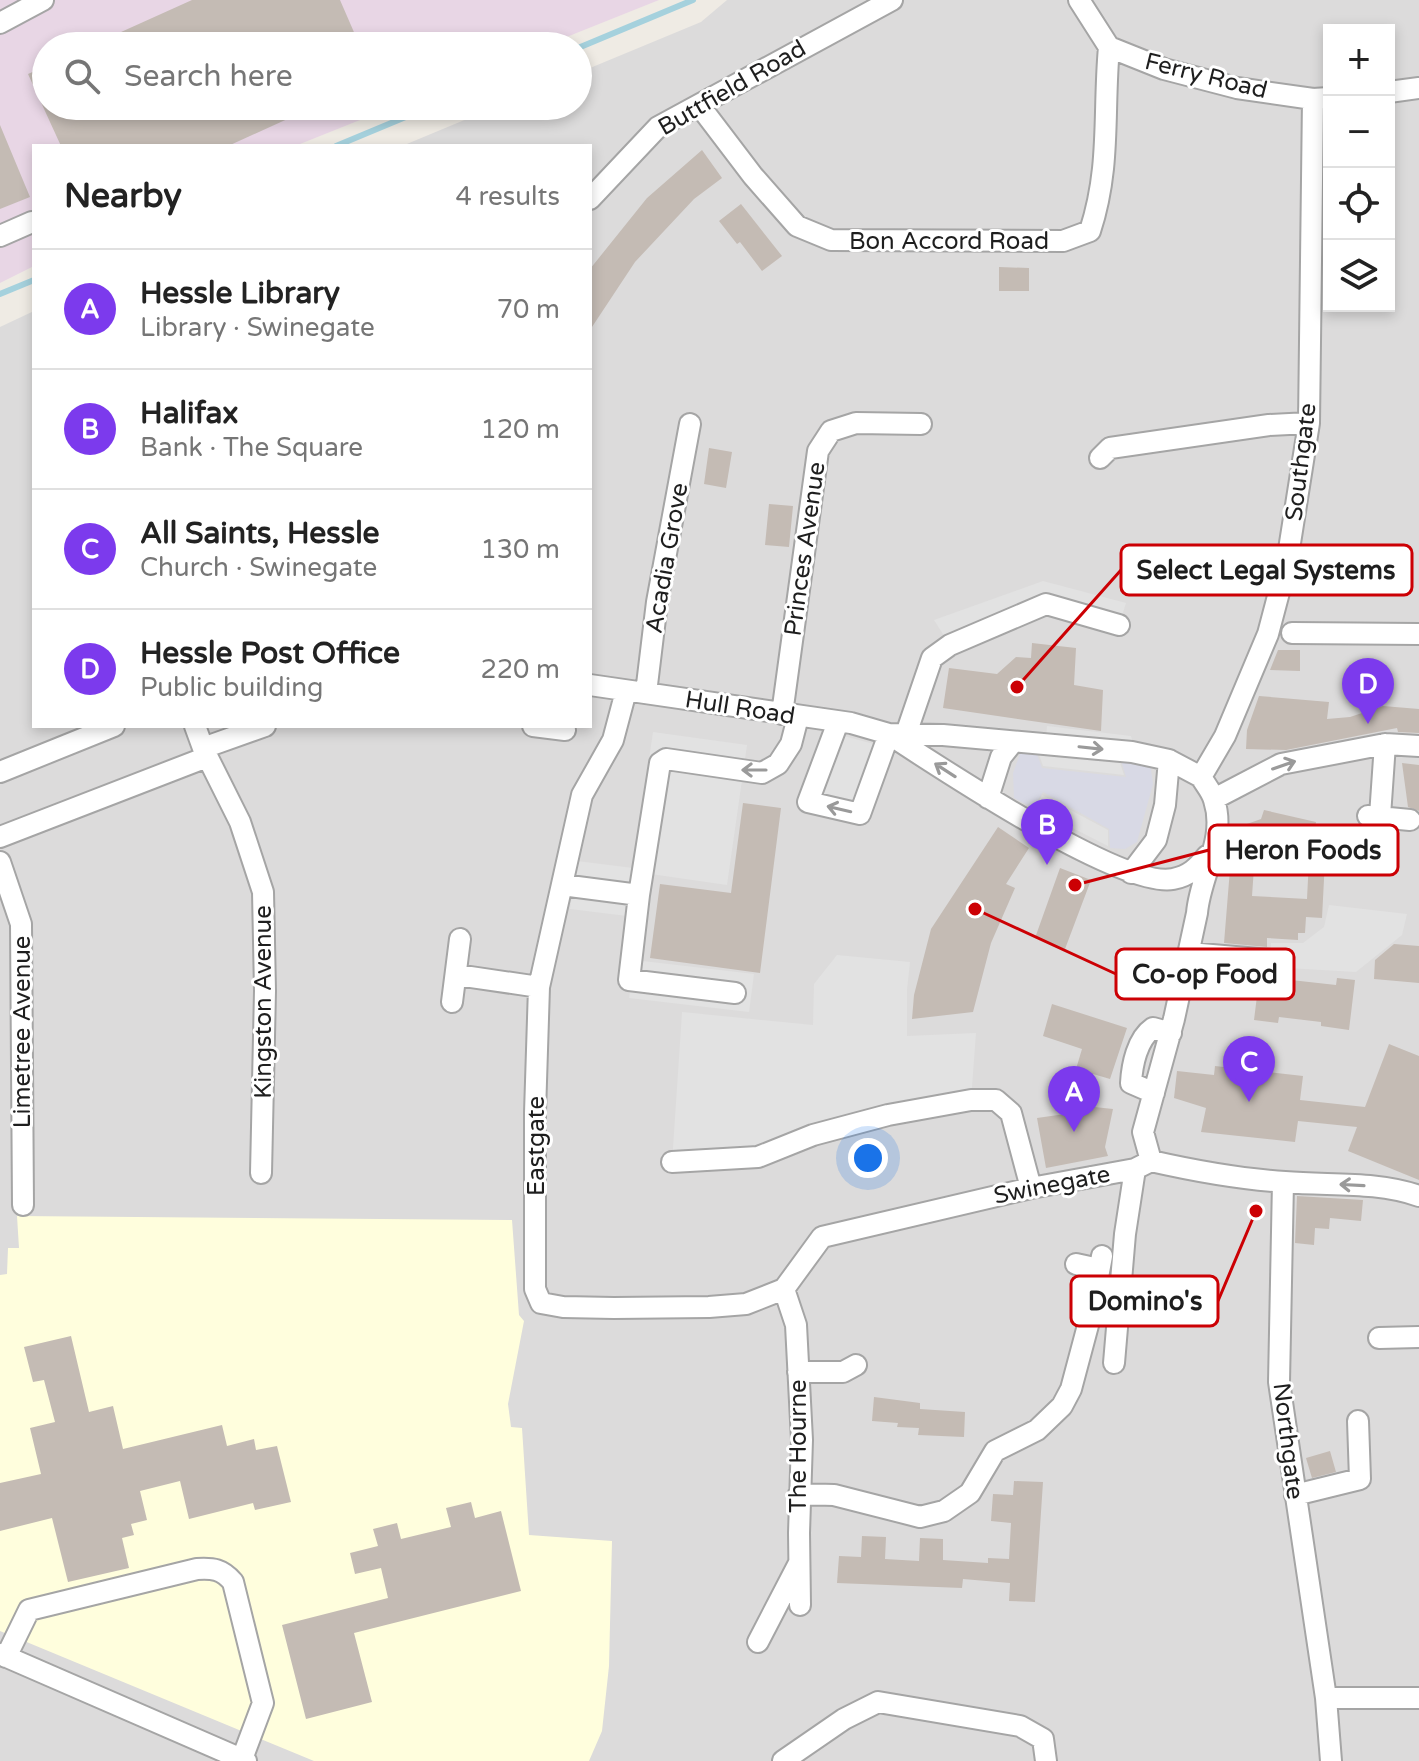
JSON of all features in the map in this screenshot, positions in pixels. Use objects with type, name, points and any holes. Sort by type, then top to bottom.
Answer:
[{"type":"street","points":[[0,23],[43,0]]},
{"type":"street","name":"Buttfield Road","points":[[592,197],[658,127],[892,0]]},
{"type":"street","points":[[1079,0],[1109,47]]},
{"type":"street","name":"Bon Accord Road","points":[[699,105],[753,176],[797,226],[831,240],[1063,241],[1090,231],[1097,208],[1106,161],[1109,47]]},
{"type":"street","name":"Ferry Road","points":[[1109,47],[1164,69],[1237,88],[1321,99]]},
{"type":"street","points":[[1395,91],[1419,88]]},
{"type":"street","name":"Southgate","points":[[1201,777],[1225,736],[1268,634],[1287,562],[1309,423],[1321,99]]},
{"type":"street","points":[[0,236],[32,222]]},
{"type":"street","name":"Princes Avenue","points":[[639,895],[660,763],[666,759],[762,773],[778,764],[791,744],[790,715],[818,451],[831,431],[856,423],[921,424]]},
{"type":"street","points":[[1100,458],[1110,448],[1269,425],[1309,423]]},
{"type":"street","name":"Acadia Grove","points":[[636,692],[657,602],[690,424]]},
{"type":"street","points":[[838,722],[808,802],[860,814],[932,658],[950,645],[1046,604],[1119,625]]},
{"type":"street","points":[[1292,633],[1419,634]]},
{"type":"street","name":"Hull Road","points":[[592,685],[838,722],[897,734]]},
{"type":"street","name":"Eastgate","points":[[636,692],[582,795],[539,987],[535,1289],[541,1303],[563,1307],[746,1304],[784,1289]]},
{"type":"street","points":[[0,772],[109,728]]},
{"type":"street","name":"Kingston Avenue","points":[[196,728],[240,822],[263,892],[265,991],[261,1173]]},
{"type":"street","points":[[0,837],[261,728]]},
{"type":"street","points":[[549,728],[565,730]]},
{"type":"street","points":[[897,734],[1132,752],[1169,760],[1201,777],[1214,799],[1218,834],[1198,896],[1171,1033],[1143,1132],[1143,1165],[1125,1234],[1114,1363]]},
{"type":"street","points":[[897,734],[988,798],[1131,873],[1171,880],[1198,896]]},
{"type":"street","points":[[988,798],[1001,757],[1013,742]]},
{"type":"street","points":[[1214,799],[1281,764],[1385,744],[1419,746]]},
{"type":"street","points":[[1385,744],[1374,816],[1410,820]]},
{"type":"street","points":[[1131,873],[1156,840],[1165,805],[1169,760]]},
{"type":"street","points":[[1171,880],[1194,872],[1214,846]]},
{"type":"street","name":"Limetree Avenue","points":[[0,862],[21,924],[23,1205]]},
{"type":"street","points":[[562,885],[639,895],[629,980],[735,993]]},
{"type":"street","points":[[452,1002],[460,939]]},
{"type":"street","points":[[1189,953],[1270,960]]},
{"type":"street","points":[[457,975],[539,987]]},
{"type":"street","points":[[672,1162],[758,1157],[813,1135],[888,1115],[971,1100],[996,1100],[1011,1113],[1031,1188]]},
{"type":"street","name":"Swinegate","points":[[784,1289],[822,1237],[1143,1165],[1283,1182],[1393,1187],[1419,1196]]},
{"type":"street","name":"Northgate","points":[[1283,1182],[1279,1382],[1326,1698],[1331,1761]]},
{"type":"street","points":[[799,1494],[834,1495],[920,1517],[944,1511],[970,1493],[995,1451],[1037,1430],[1062,1406],[1071,1389],[1101,1262],[1076,1264]]},
{"type":"street","name":"The Hourne","points":[[784,1289],[796,1325],[802,1440],[800,1605]]},
{"type":"street","points":[[1379,1338],[1419,1337]]},
{"type":"street","points":[[798,1372],[843,1372],[856,1365]]},
{"type":"street","points":[[1295,1495],[1360,1479],[1358,1421]]},
{"type":"street","points":[[758,1642],[799,1563]]},
{"type":"street","points":[[214,1568],[233,1582],[263,1703],[244,1760],[3,1656],[29,1610],[197,1569],[214,1568]]},
{"type":"street","points":[[1326,1698],[1419,1698]]},
{"type":"street","points":[[783,1761],[844,1719],[878,1702],[1020,1726],[1043,1739],[1046,1761]]},
{"type":"shaded area","points":[[0,0],[659,0],[579,32],[32,32],[32,120],[360,120],[300,144],[32,144],[32,267],[0,283]]},
{"type":"shaded area","points":[[727,0],[1419,0],[1419,1761],[0,1761],[0,327],[32,312],[32,728],[592,728],[592,144],[407,144],[464,120],[592,120],[592,67],[701,22]]},
{"type":"shaded area","points":[[1043,581],[1126,603],[1119,625],[1046,604],[950,645],[934,620]]},
{"type":"shaded area","points":[[1047,726],[1131,736],[1134,747],[1046,738]]},
{"type":"shaded area","points":[[653,732],[747,745],[727,885],[644,873],[634,861]]},
{"type":"shaded area","points":[[829,732],[889,748],[865,818],[801,804]]},
{"type":"shaded area","points":[[1037,749],[1118,757],[1124,775],[1043,766]]},
{"type":"shaded area","points":[[1021,751],[1036,751],[1042,768],[1126,777],[1120,757],[1150,762],[1153,784],[1137,842],[1125,849],[1110,848],[1109,829],[1043,792],[1033,808],[1014,798],[1013,773]]},
{"type":"shaded area","points":[[1042,795],[1108,830],[1108,846],[1035,809]]},
{"type":"shaded area","points":[[577,861],[633,868],[627,916],[570,909]]},
{"type":"shaded area","points":[[1329,905],[1407,914],[1402,935],[1356,972],[1270,967],[1271,943],[1303,943],[1324,927]]},
{"type":"shaded area","points":[[837,955],[910,962],[907,1036],[976,1033],[971,1100],[758,1157],[672,1162],[682,1012],[813,1025],[814,984]]},
{"type":"shaded area","points":[[634,960],[754,974],[749,1012],[629,998]]},
{"type":"shaded area","points":[[17,1216],[512,1220],[519,1315],[524,1321],[508,1404],[511,1427],[522,1428],[529,1535],[612,1541],[609,1666],[602,1731],[589,1761],[314,1761],[0,1631],[0,1275],[7,1274],[8,1248],[19,1248]]},
{"type":"building","points":[[192,0],[340,0],[354,32],[121,32]]},
{"type":"building","points":[[49,120],[285,120],[232,144],[60,144]]},
{"type":"building","points":[[0,125],[30,197],[0,209]]},
{"type":"building","points":[[702,150],[722,178],[694,199],[635,262],[592,327],[592,267],[647,198]]},
{"type":"building","points":[[741,204],[782,256],[762,271],[719,221]]},
{"type":"building","points":[[999,267],[1029,268],[1029,291],[999,291]]},
{"type":"building","points":[[709,448],[732,452],[726,488],[704,484]]},
{"type":"building","points":[[769,504],[793,506],[789,547],[765,545]]},
{"type":"building","points":[[1032,643],[1076,648],[1074,685],[1103,690],[1101,731],[943,708],[949,668],[997,674],[1016,657],[1031,658]]},
{"type":"building","points":[[1278,650],[1300,650],[1300,671],[1270,670]]},
{"type":"building","points":[[1259,696],[1329,702],[1327,719],[1350,717],[1383,706],[1419,709],[1419,733],[1398,732],[1397,728],[1286,750],[1246,749],[1247,730]]},
{"type":"building","points":[[1402,763],[1419,765],[1419,811],[1408,807]]},
{"type":"building","points":[[743,803],[781,808],[760,973],[650,958],[660,884],[731,893]]},
{"type":"building","points":[[1264,810],[1316,822],[1310,852],[1281,849],[1279,856],[1255,853],[1252,896],[1307,899],[1309,859],[1325,860],[1322,918],[1306,917],[1305,933],[1298,933],[1298,940],[1267,938],[1267,947],[1224,943],[1231,857],[1228,857],[1229,838],[1233,838],[1233,833],[1237,834],[1244,825],[1261,819]]},
{"type":"building","points":[[998,827],[1029,848],[1006,884],[1015,888],[991,943],[973,1012],[912,1019],[914,995],[931,929]]},
{"type":"building","points":[[1060,868],[1091,880],[1065,949],[1035,938]]},
{"type":"building","points":[[1394,944],[1419,946],[1419,983],[1374,979],[1375,960]]},
{"type":"building","points":[[1260,972],[1291,973],[1291,980],[1336,985],[1337,978],[1355,980],[1349,1030],[1321,1026],[1321,1022],[1279,1017],[1278,1023],[1254,1020]]},
{"type":"building","points":[[1052,1004],[1127,1028],[1110,1079],[1076,1069],[1082,1049],[1043,1036]]},
{"type":"building","points":[[1389,1044],[1419,1056],[1419,1180],[1348,1151],[1357,1127],[1298,1121],[1295,1142],[1201,1132],[1206,1108],[1174,1098],[1177,1071],[1214,1075],[1215,1066],[1303,1076],[1300,1100],[1365,1107]]},
{"type":"building","points":[[1067,1104],[1113,1109],[1105,1147],[1108,1156],[1046,1168],[1037,1118],[1065,1114]]},
{"type":"building","points":[[1297,1196],[1363,1200],[1361,1221],[1330,1218],[1329,1229],[1315,1228],[1314,1245],[1295,1243]]},
{"type":"building","points":[[71,1336],[89,1412],[113,1406],[123,1449],[222,1425],[227,1446],[254,1439],[256,1450],[277,1446],[291,1502],[255,1510],[253,1503],[189,1519],[180,1481],[140,1491],[147,1520],[131,1524],[134,1535],[122,1538],[129,1568],[68,1582],[52,1518],[0,1531],[0,1483],[41,1474],[30,1428],[55,1422],[44,1380],[33,1382],[24,1347]]},
{"type":"building","points":[[874,1397],[920,1403],[920,1409],[965,1412],[964,1437],[918,1435],[919,1428],[872,1421]]},
{"type":"building","points":[[1330,1451],[1336,1472],[1312,1478],[1306,1458]]},
{"type":"building","points":[[1014,1481],[1043,1482],[1035,1602],[1009,1601],[1010,1583],[963,1579],[962,1588],[837,1583],[839,1556],[861,1557],[862,1536],[886,1537],[885,1559],[919,1561],[920,1538],[943,1539],[943,1560],[988,1563],[988,1558],[1009,1559],[1011,1523],[991,1521],[993,1494],[1013,1495]]},
{"type":"building","points":[[471,1502],[475,1518],[501,1511],[521,1591],[354,1633],[372,1702],[306,1719],[282,1625],[388,1598],[381,1568],[355,1574],[350,1553],[378,1546],[373,1529],[397,1523],[401,1539],[451,1527],[446,1508]]},
{"type":"waterway","points":[[592,42],[693,0]]},
{"type":"waterway","points":[[341,144],[398,120]]},
{"type":"waterway","points":[[0,294],[32,281]]},
{"type":"place","name":"Select Legal Systems","points":[[1017,687]]},
{"type":"place","name":"Hessle Post Office","points":[[1368,724]]},
{"type":"place","name":"Halifax","points":[[1047,865]]},
{"type":"place","name":"Heron Foods","points":[[1075,885]]},
{"type":"place","name":"Co-op Food","points":[[975,909]]},
{"type":"place","name":"All Saints, Hessle","points":[[1249,1102]]},
{"type":"place","name":"Hessle Library","points":[[1074,1132]]},
{"type":"place","name":"Domino's","points":[[1256,1211]]}]
